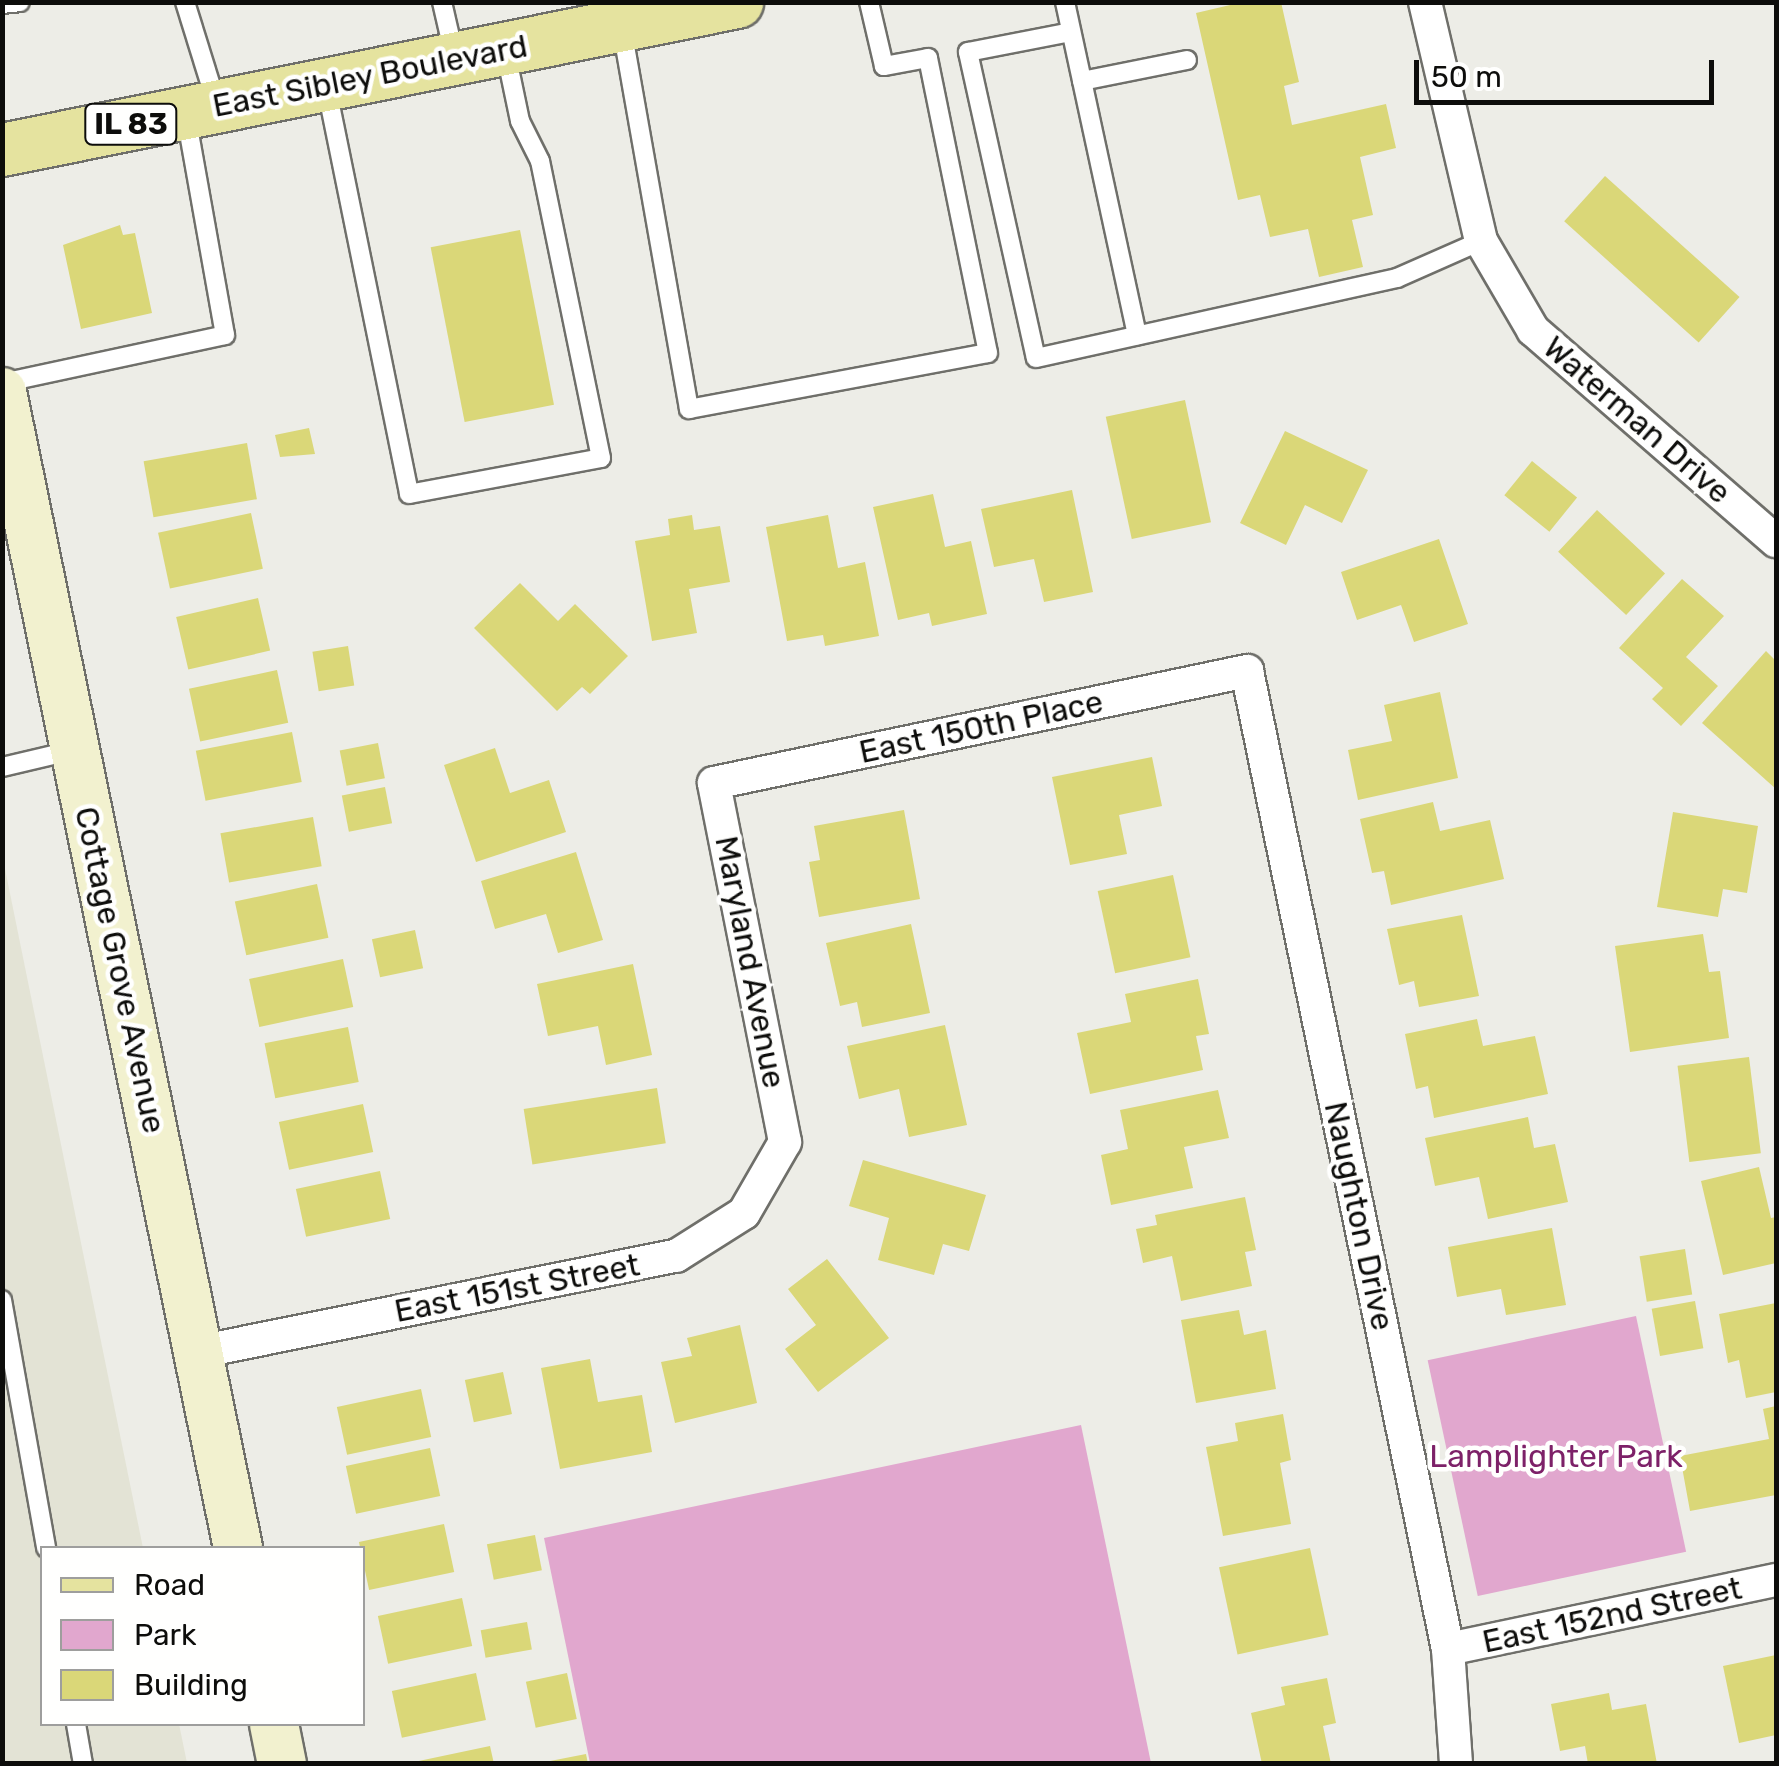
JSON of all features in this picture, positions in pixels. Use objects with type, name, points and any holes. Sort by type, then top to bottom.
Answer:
[{"type":"main road","name":"East Sibley Boulevard","points":[[2,150],[737,2]]},
{"type":"main road","name":"Cottage Grove Avenue","points":[[2,392],[238,1546]]},
{"type":"main road","points":[[274,1726],[282,1764]]},
{"type":"street","name":"Waterman Drive","points":[[1425,2],[1481,240],[1533,330],[1776,541]]},
{"type":"street","name":"East 150th Place","points":[[714,782],[1247,672]]},
{"type":"street","name":"Naughton Drive","points":[[1247,672],[1448,1649],[1456,1764]]},
{"type":"street","name":"Maryland Avenue","points":[[714,782],[786,1142]]},
{"type":"street","name":"East 151st Street","points":[[198,1352],[676,1256],[744,1213],[786,1142]]},
{"type":"street","name":"East 152nd Street","points":[[1448,1649],[1776,1580]]},
{"type":"lane","points":[[2,4],[20,2]]},
{"type":"lane","points":[[2,382],[225,335],[201,110],[185,2]]},
{"type":"lane","points":[[442,2],[455,59]]},
{"type":"lane","points":[[621,26],[689,409],[988,353],[928,58],[884,66],[869,2]]},
{"type":"lane","points":[[1065,2],[1138,335]]},
{"type":"lane","points":[[1071,32],[968,52],[1036,358],[1397,278],[1481,240]]},
{"type":"lane","points":[[326,85],[410,494],[601,458],[540,162],[520,120],[505,49]]},
{"type":"lane","points":[[1082,80],[1187,60]]},
{"type":"lane","points":[[2,767],[75,750]]},
{"type":"lane","points":[[2,1300],[46,1546]]},
{"type":"lane","points":[[76,1726],[83,1764]]},
{"type":"shaded area","points":[[2,854],[143,1546],[40,1546],[40,1726],[179,1726],[187,1763],[3,1763]]},
{"type":"green space","name":"Lamplighter Park","points":[[1636,1316],[1686,1552],[1478,1596],[1428,1360]]},
{"type":"green space","points":[[1081,1425],[1151,1763],[590,1763],[544,1538]]},
{"type":"building","points":[[1243,2],[1281,2],[1299,82],[1284,86],[1292,125],[1386,104],[1396,148],[1360,157],[1373,215],[1352,220],[1363,267],[1319,277],[1308,229],[1270,237],[1260,195],[1238,200],[1196,13]]},
{"type":"building","points":[[1605,176],[1740,297],[1699,342],[1564,221]]},
{"type":"building","points":[[120,225],[123,235],[135,233],[152,313],[81,329],[63,245]]},
{"type":"building","points":[[520,230],[554,405],[465,422],[431,247]]},
{"type":"building","points":[[1185,400],[1211,522],[1132,539],[1106,417]]},
{"type":"building","points":[[309,428],[315,454],[280,457],[275,435]]},
{"type":"building","points":[[1285,431],[1368,470],[1342,523],[1305,505],[1286,545],[1240,523]]},
{"type":"building","points":[[247,443],[257,499],[153,517],[144,461]]},
{"type":"building","points":[[1532,461],[1577,498],[1549,532],[1504,495]]},
{"type":"building","points":[[1072,490],[1093,592],[1044,602],[1034,559],[994,567],[981,509]]},
{"type":"building","points":[[933,494],[945,547],[971,541],[987,614],[932,626],[929,613],[898,620],[873,507]]},
{"type":"building","points":[[1597,510],[1665,573],[1626,615],[1558,552]]},
{"type":"building","points":[[251,513],[263,569],[170,589],[158,533]]},
{"type":"building","points":[[692,515],[694,530],[720,526],[730,582],[689,589],[697,633],[652,641],[635,541],[670,535],[668,519]]},
{"type":"building","points":[[828,515],[838,568],[865,562],[879,636],[825,646],[823,635],[787,641],[766,527]]},
{"type":"building","points":[[1439,539],[1468,624],[1414,642],[1401,605],[1357,620],[1341,572]]},
{"type":"building","points":[[1682,579],[1724,616],[1686,657],[1718,686],[1681,726],[1652,699],[1663,688],[1619,648]]},
{"type":"building","points":[[520,583],[558,621],[575,604],[628,656],[590,694],[582,687],[557,711],[474,628]]},
{"type":"building","points":[[258,598],[270,651],[188,670],[176,617]]},
{"type":"building","points":[[348,646],[354,686],[319,691],[312,652]]},
{"type":"building","points":[[1766,651],[1776,661],[1776,789],[1702,723]]},
{"type":"building","points":[[277,670],[288,723],[200,742],[189,689]]},
{"type":"building","points":[[1440,692],[1458,778],[1358,800],[1348,750],[1392,741],[1384,705]]},
{"type":"building","points":[[292,732],[302,782],[206,801],[196,751]]},
{"type":"building","points":[[378,743],[385,778],[347,786],[340,750]]},
{"type":"building","points":[[495,748],[510,793],[549,780],[566,832],[476,862],[444,765]]},
{"type":"building","points":[[1152,757],[1162,806],[1119,815],[1127,854],[1070,865],[1052,777]]},
{"type":"building","points":[[385,787],[392,823],[349,832],[342,795]]},
{"type":"building","points":[[1433,802],[1440,831],[1490,820],[1504,879],[1391,905],[1384,871],[1372,873],[1360,819]]},
{"type":"building","points":[[904,810],[920,899],[819,917],[809,862],[820,860],[814,826]]},
{"type":"building","points":[[1673,812],[1758,826],[1747,893],[1723,889],[1718,917],[1657,907]]},
{"type":"building","points":[[313,817],[322,866],[229,883],[220,833]]},
{"type":"building","points":[[576,852],[603,940],[558,953],[546,914],[495,929],[481,881]]},
{"type":"building","points":[[1173,875],[1190,957],[1115,973],[1098,891]]},
{"type":"building","points":[[317,884],[328,938],[246,955],[235,901]]},
{"type":"building","points":[[1462,915],[1479,996],[1419,1007],[1414,981],[1399,985],[1387,929]]},
{"type":"building","points":[[911,924],[930,1013],[862,1027],[857,1002],[840,1006],[826,943]]},
{"type":"building","points":[[415,930],[423,968],[380,977],[372,939]]},
{"type":"building","points":[[1703,934],[1709,972],[1720,971],[1729,1038],[1630,1052],[1615,946]]},
{"type":"building","points":[[343,959],[353,1007],[259,1027],[249,979]]},
{"type":"building","points":[[633,964],[652,1055],[606,1065],[598,1026],[548,1036],[537,984]]},
{"type":"building","points":[[1198,979],[1209,1034],[1196,1036],[1203,1070],[1090,1094],[1077,1033],[1131,1022],[1125,994]]},
{"type":"building","points":[[1477,1019],[1483,1046],[1535,1036],[1548,1094],[1434,1118],[1428,1086],[1416,1089],[1405,1034]]},
{"type":"building","points":[[945,1025],[967,1125],[909,1137],[899,1089],[859,1099],[847,1046]]},
{"type":"building","points":[[348,1027],[359,1082],[275,1098],[265,1043]]},
{"type":"building","points":[[1749,1057],[1761,1153],[1689,1162],[1678,1066]]},
{"type":"building","points":[[657,1088],[666,1143],[532,1164],[524,1109]]},
{"type":"building","points":[[1218,1090],[1229,1138],[1184,1147],[1193,1188],[1111,1205],[1101,1155],[1128,1149],[1120,1110]]},
{"type":"building","points":[[363,1104],[373,1152],[289,1170],[279,1122]]},
{"type":"building","points":[[1528,1117],[1534,1148],[1555,1144],[1568,1202],[1488,1219],[1479,1177],[1435,1186],[1425,1138]]},
{"type":"building","points":[[863,1160],[986,1195],[969,1251],[943,1244],[934,1275],[878,1260],[889,1218],[849,1206]]},
{"type":"building","points":[[1759,1167],[1771,1218],[1776,1217],[1776,1263],[1723,1275],[1701,1181]]},
{"type":"building","points":[[380,1171],[390,1219],[306,1237],[296,1189]]},
{"type":"building","points":[[1245,1197],[1256,1250],[1245,1252],[1252,1286],[1181,1301],[1172,1256],[1143,1263],[1136,1229],[1157,1225],[1155,1215]]},
{"type":"building","points":[[1552,1228],[1566,1305],[1506,1315],[1501,1289],[1457,1297],[1448,1247]]},
{"type":"building","points":[[1685,1249],[1692,1294],[1647,1302],[1640,1256]]},
{"type":"building","points":[[827,1259],[889,1338],[818,1392],[785,1349],[816,1325],[788,1289]]},
{"type":"building","points":[[1695,1301],[1703,1348],[1660,1356],[1652,1309]]},
{"type":"building","points":[[1776,1303],[1776,1392],[1746,1398],[1739,1360],[1728,1363],[1719,1314]]},
{"type":"building","points":[[1239,1310],[1244,1335],[1266,1330],[1276,1389],[1196,1403],[1181,1320]]},
{"type":"building","points":[[740,1325],[757,1403],[675,1423],[661,1362],[692,1356],[687,1338]]},
{"type":"building","points":[[590,1359],[598,1402],[642,1395],[652,1452],[560,1469],[541,1368]]},
{"type":"building","points":[[503,1372],[512,1414],[474,1422],[465,1380]]},
{"type":"building","points":[[421,1389],[431,1437],[347,1455],[337,1407]]},
{"type":"building","points":[[1776,1406],[1776,1495],[1690,1511],[1680,1456],[1769,1439],[1763,1409]]},
{"type":"building","points":[[1283,1414],[1291,1460],[1280,1463],[1291,1524],[1223,1536],[1206,1447],[1238,1441],[1235,1423]]},
{"type":"building","points":[[430,1448],[440,1496],[356,1514],[346,1466]]},
{"type":"building","points":[[444,1524],[454,1572],[369,1590],[365,1546],[359,1542]]},
{"type":"building","points":[[535,1535],[542,1570],[494,1580],[487,1544]]},
{"type":"building","points":[[1310,1548],[1329,1635],[1238,1654],[1219,1567]]},
{"type":"building","points":[[462,1598],[472,1646],[388,1664],[378,1616]]},
{"type":"building","points":[[527,1622],[532,1650],[486,1658],[481,1630]]},
{"type":"building","points":[[1776,1655],[1776,1735],[1739,1743],[1723,1666]]},
{"type":"building","points":[[476,1673],[486,1720],[402,1738],[392,1691]]},
{"type":"building","points":[[567,1673],[577,1719],[536,1728],[526,1682]]},
{"type":"building","points":[[1327,1678],[1336,1723],[1323,1726],[1331,1764],[1262,1764],[1251,1713],[1285,1705],[1281,1687]]},
{"type":"building","points":[[1609,1693],[1612,1710],[1646,1704],[1657,1764],[1588,1764],[1585,1746],[1560,1751],[1551,1704]]},
{"type":"building","points":[[490,1746],[494,1764],[414,1764],[414,1762]]},
{"type":"building","points":[[586,1754],[588,1764],[545,1764],[545,1762]]}]
